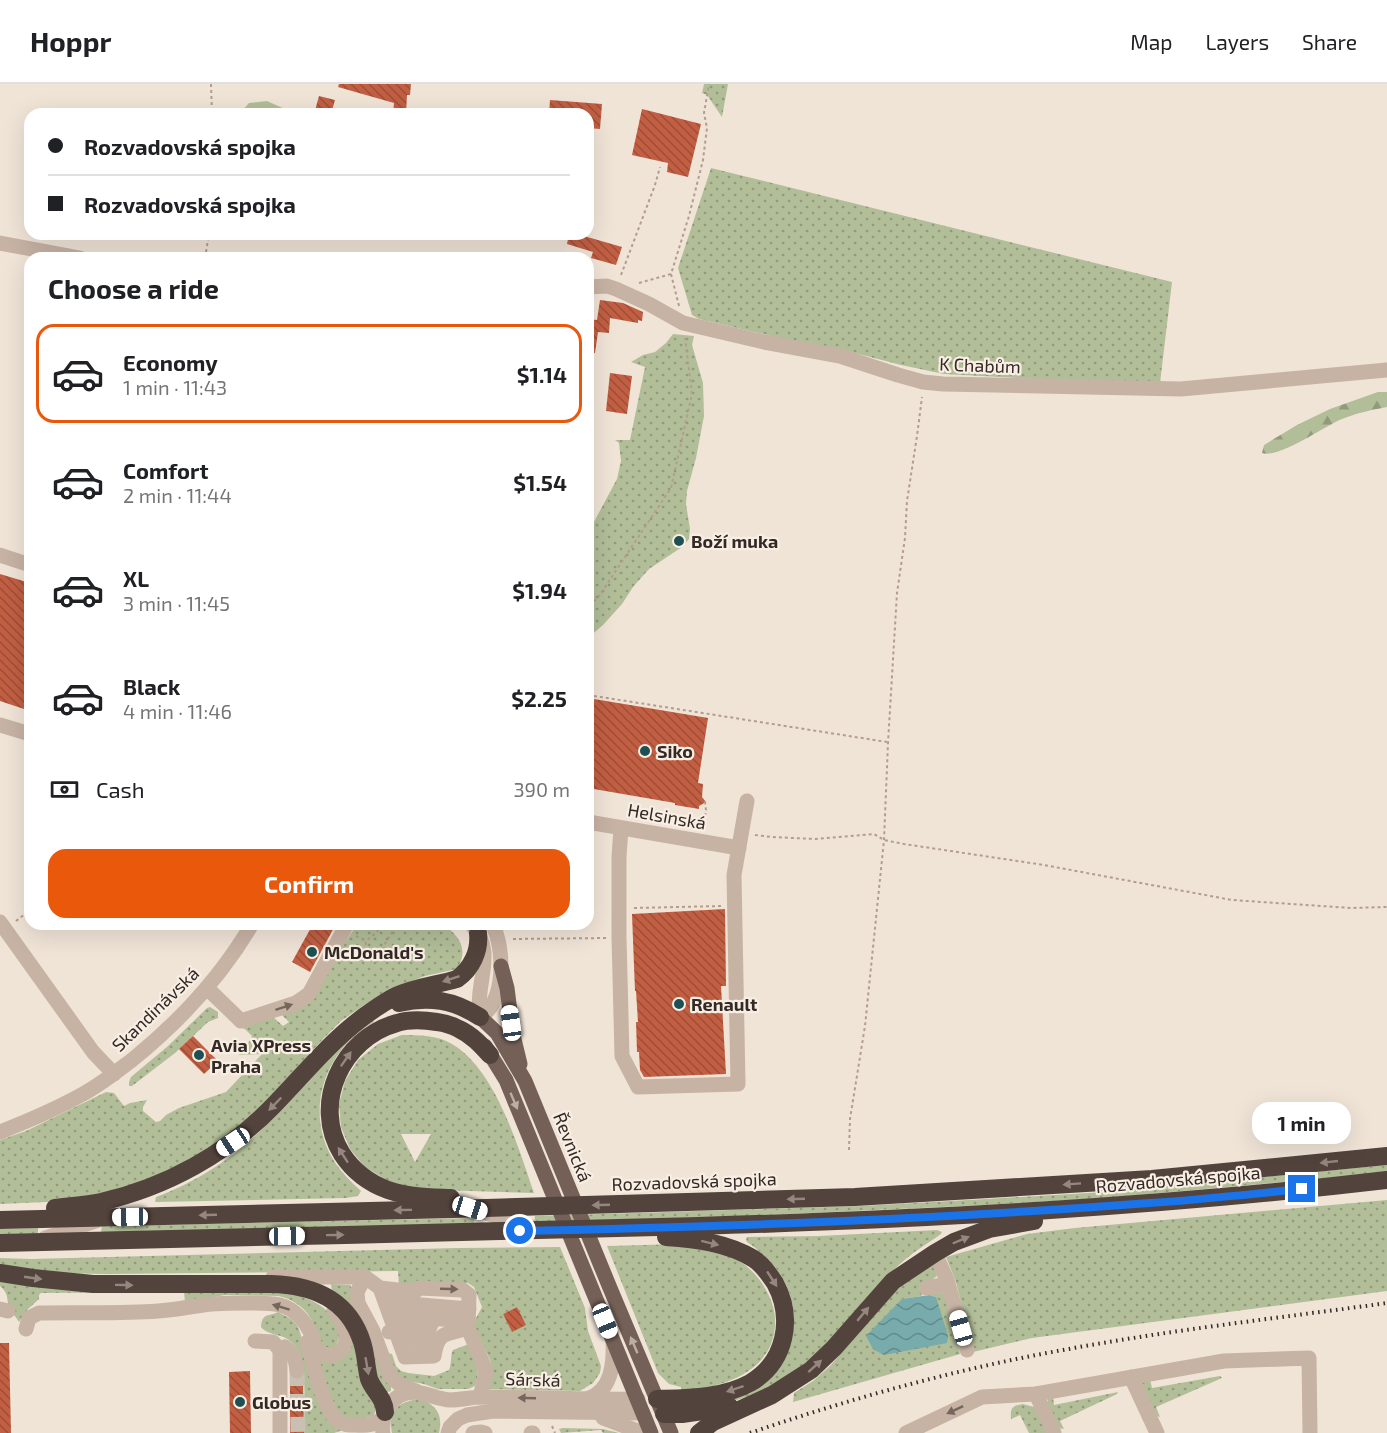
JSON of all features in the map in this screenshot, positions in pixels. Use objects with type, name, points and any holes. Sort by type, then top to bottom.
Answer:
[{"type":"highway","points":[[0,1215],[98,1202],[140,1191],[184,1172],[247,1131],[351,1025],[404,992],[457,979],[461,976],[471,966],[476,955],[480,930]]},
{"type":"highway","points":[[376,1008],[406,1002],[436,1000],[465,1007],[480,1017]]},
{"type":"highway","points":[[450,1025],[480,1017]]},
{"type":"highway","points":[[490,1055],[459,1028],[422,1020],[394,1023],[368,1037],[352,1050],[333,1085],[330,1112],[333,1132],[342,1153],[362,1176],[382,1188],[399,1193],[566,1206]]},
{"type":"highway","name":"Rozvadovská spojka","points":[[0,1220],[855,1197],[1211,1173],[1387,1156]]},
{"type":"highway","name":"Rozvadovská spojka","points":[[0,1243],[543,1231],[855,1221],[1151,1203],[1387,1180]]},
{"type":"highway","points":[[699,1433],[713,1422],[757,1402],[811,1370],[834,1348],[893,1281],[954,1242],[1002,1227],[1151,1203]]},
{"type":"highway","points":[[569,1230],[691,1239],[720,1245],[741,1252],[756,1261],[770,1276],[779,1292],[786,1318],[785,1334],[778,1354],[760,1376],[744,1386],[679,1399],[660,1407]]},
{"type":"highway","points":[[0,1273],[93,1284],[290,1285],[311,1290],[337,1303],[351,1319],[362,1343],[370,1381],[383,1400],[384,1421]]},
{"type":"highway","points":[[660,1407],[682,1414],[757,1402]]},
{"type":"main road","points":[[501,958],[513,1035],[525,1081]]},
{"type":"main road","name":"Řevnická","points":[[480,1017],[482,1036],[490,1055],[506,1080],[651,1433]]},
{"type":"main road","name":"Řevnická","points":[[480,1017],[497,1033],[525,1081],[671,1433]]},
{"type":"main road","points":[[640,1406],[660,1407]]},
{"type":"street","points":[[0,243],[48,252]]},
{"type":"street","name":"K Chabům","points":[[594,286],[607,286],[649,304],[683,323],[764,342],[840,356],[923,382],[1181,389],[1387,370]]},
{"type":"street","points":[[0,555],[24,563]]},
{"type":"street","points":[[0,725],[24,732]]},
{"type":"street","points":[[621,828],[619,937],[622,1056],[638,1088],[738,1084],[734,875],[747,801]]},
{"type":"street","name":"Helsinská","points":[[594,823],[739,848]]},
{"type":"street","points":[[5,924],[93,1052],[114,1074]]},
{"type":"street","name":"Skandinávská","points":[[0,1132],[85,1093],[114,1074],[149,1046],[207,988],[248,930]]},
{"type":"street","points":[[207,988],[241,1021],[296,1003],[309,994],[348,930]]},
{"type":"street","points":[[480,930],[485,957],[480,993],[480,1017]]},
{"type":"street","points":[[492,930],[496,931],[501,958]]},
{"type":"street","points":[[480,1017],[489,1010],[495,1000],[501,940],[504,930]]},
{"type":"street","points":[[473,1232],[539,1207]]},
{"type":"street","points":[[470,1208],[543,1231]]},
{"type":"street","points":[[34,1242],[108,1217]]},
{"type":"street","points":[[33,1219],[107,1240]]},
{"type":"street","points":[[935,1253],[948,1284],[967,1350]]},
{"type":"street","points":[[241,1284],[269,1277],[365,1277]]},
{"type":"street","points":[[365,1277],[390,1315],[436,1343],[440,1336],[468,1319]]},
{"type":"street","points":[[365,1277],[357,1292],[358,1302],[376,1339],[390,1376],[400,1385],[423,1394]]},
{"type":"street","points":[[927,1288],[948,1284]]},
{"type":"street","points":[[26,1329],[29,1318],[39,1313],[159,1311],[204,1305],[255,1303],[280,1305],[293,1311],[311,1334],[317,1350],[332,1355],[340,1352],[345,1344],[346,1332],[336,1314],[315,1296],[290,1285]]},
{"type":"street","points":[[426,1306],[418,1288],[463,1290],[469,1294],[468,1319],[486,1371],[480,1397]]},
{"type":"street","points":[[390,1315],[426,1306]]},
{"type":"street","points":[[376,1339],[390,1315],[426,1306],[468,1319]]},
{"type":"street","points":[[302,1321],[326,1405],[332,1416],[341,1423],[349,1425],[370,1425],[384,1421]]},
{"type":"street","points":[[255,1341],[273,1342],[280,1350],[280,1433]]},
{"type":"street","points":[[613,1341],[614,1357],[609,1379],[587,1406],[643,1433]]},
{"type":"street","points":[[280,1350],[285,1347],[291,1351],[296,1360],[297,1371]]},
{"type":"street","points":[[906,1433],[982,1397],[1036,1394],[1224,1361],[1309,1358],[1310,1433]]},
{"type":"street","points":[[1131,1377],[1157,1433]]},
{"type":"street","name":"Sárská","points":[[384,1421],[391,1402],[405,1393],[423,1394],[448,1400],[480,1397],[587,1406]]},
{"type":"street","name":"Sárská","points":[[423,1394],[436,1399],[443,1407],[447,1419],[447,1433]]},
{"type":"street","points":[[1036,1394],[1054,1433]]},
{"type":"street","name":"Sárská","points":[[447,1433],[458,1419],[480,1412],[587,1406],[640,1406]]},
{"type":"street","points":[[473,1433],[485,1433]]},
{"type":"path","points":[[211,84],[212,108]]},
{"type":"path","points":[[594,601],[671,488],[693,394],[683,323],[671,274],[703,160],[707,128],[704,113],[709,84]]},
{"type":"path","points":[[616,290],[660,167]]},
{"type":"path","points":[[616,290],[671,274]]},
{"type":"path","points":[[849,1150],[850,1119],[865,1026],[884,840],[897,594],[923,382]]},
{"type":"path","points":[[594,695],[888,742]]},
{"type":"path","points":[[703,828],[706,810],[704,801]]},
{"type":"path","points":[[771,837],[816,839],[874,834],[884,840],[904,844],[1044,865],[1232,900],[1351,908],[1387,907]]},
{"type":"path","points":[[629,909],[727,906]]},
{"type":"path","points":[[5,924],[24,913]]},
{"type":"path","points":[[352,930],[366,941]]},
{"type":"path","points":[[378,930],[366,941],[364,950],[370,959],[377,962],[384,958],[384,945],[393,930]]},
{"type":"path","points":[[513,939],[611,938]]},
{"type":"path","points":[[552,1426],[555,1433]]},
{"type":"green space","points":[[704,84],[728,84],[722,117],[707,95],[702,93]]},
{"type":"green space","points":[[267,101],[283,108],[244,108],[249,103]]},
{"type":"green space","points":[[711,168],[1172,282],[1160,383],[944,374],[699,319],[692,315],[678,268]]},
{"type":"green space","points":[[673,334],[694,336],[692,345],[703,383],[704,416],[687,491],[689,539],[682,547],[649,569],[622,604],[594,633],[594,522],[617,479],[621,461],[619,443],[615,440],[630,440],[645,367],[631,362],[643,355],[655,352]]},
{"type":"green space","points":[[1378,392],[1387,392],[1387,407],[1348,417],[1290,447],[1269,454],[1262,453],[1264,445],[1297,425],[1330,409]]},
{"type":"green space","points":[[353,930],[450,930],[458,939],[462,949],[461,962],[457,969],[425,976],[397,987],[341,1021],[253,1115],[217,1145],[145,1184],[69,1201],[0,1204],[0,1140],[26,1131],[106,1092],[114,1093],[124,1106],[147,1100],[143,1111],[156,1122],[179,1108],[226,1092],[262,1054],[239,1055],[252,1036],[240,1026],[271,1015],[283,1026],[289,1022],[279,1012],[303,1002],[308,1004]]},
{"type":"green space","points":[[210,1007],[218,1012],[218,1018],[208,1022],[175,1053],[129,1086],[131,1077]]},
{"type":"green space","points":[[373,1020],[374,1022],[342,1049],[331,1066],[320,1104],[321,1125],[326,1145],[339,1168],[361,1191],[358,1196],[155,1202],[156,1197],[199,1177],[252,1139],[343,1043]]},
{"type":"green space","points":[[402,1035],[428,1036],[452,1044],[467,1056],[493,1090],[513,1132],[534,1193],[407,1189],[365,1167],[350,1149],[341,1127],[339,1104],[345,1081],[358,1060],[378,1044]],"holes":[[[401,1134],[431,1134],[415,1162]]]},
{"type":"green space","points":[[1387,1165],[1387,1172],[1105,1198],[745,1216],[534,1222],[535,1216],[861,1206],[1105,1192]]},
{"type":"green space","points":[[1387,1200],[1387,1291],[1032,1338],[973,1352],[956,1282],[946,1257],[1027,1234]]},
{"type":"green space","points":[[475,1218],[473,1224],[103,1233],[101,1231],[102,1226]]},
{"type":"green space","points":[[38,1228],[38,1234],[0,1235],[0,1229]]},
{"type":"green space","points":[[937,1230],[942,1232],[941,1234],[891,1273],[832,1339],[801,1367],[765,1389],[708,1407],[776,1371],[784,1359],[793,1333],[793,1305],[783,1279],[769,1260],[747,1242],[747,1237]]},
{"type":"green space","points":[[680,1244],[730,1255],[746,1265],[769,1295],[775,1322],[769,1348],[751,1369],[738,1377],[710,1387],[682,1391],[681,1387],[669,1384],[658,1373],[607,1246]]},
{"type":"green space","points":[[560,1247],[585,1308],[588,1331],[601,1366],[600,1373],[593,1383],[580,1391],[488,1389],[493,1372],[490,1360],[474,1326],[482,1307],[474,1287],[468,1283],[399,1286],[398,1271],[108,1274],[40,1273],[0,1267],[0,1258]],"holes":[[[517,1307],[525,1325],[512,1331],[503,1314]]]},
{"type":"green space","points":[[932,1265],[935,1267],[937,1276],[921,1288],[922,1296],[902,1299],[936,1297],[929,1295],[942,1293],[948,1301],[960,1354],[793,1402],[794,1393],[813,1381],[830,1366],[897,1289],[919,1269]]},
{"type":"green space","points":[[0,1279],[279,1289],[307,1299],[327,1310],[337,1324],[340,1334],[336,1346],[332,1349],[319,1345],[313,1324],[304,1309],[283,1297],[225,1295],[185,1302],[184,1292],[41,1293],[39,1299],[19,1322],[9,1307],[6,1294],[0,1286]]},
{"type":"green space","points":[[331,1284],[350,1285],[391,1386],[391,1391],[385,1393],[332,1293]]},
{"type":"green space","points":[[278,1312],[297,1325],[306,1354],[343,1430],[334,1433],[304,1433],[305,1403],[302,1359],[294,1345],[286,1338],[267,1332],[261,1327],[264,1317]]},
{"type":"green space","points":[[350,1334],[376,1407],[374,1416],[349,1422],[335,1412],[315,1358],[320,1360]]},
{"type":"green space","points":[[469,1344],[477,1365],[478,1375],[475,1386],[468,1389],[438,1389],[408,1381],[396,1374],[388,1353],[392,1354],[396,1366],[401,1371],[434,1376],[449,1370],[453,1350]]},
{"type":"green space","points":[[1220,1376],[1222,1378],[1156,1407],[1160,1417],[1157,1416],[1142,1384],[1143,1381],[1150,1379],[1152,1388]]},
{"type":"green space","points":[[1118,1392],[1060,1421],[1064,1429],[1059,1428],[1048,1404],[1048,1399],[1053,1396],[1054,1405]]},
{"type":"green space","points":[[420,1399],[431,1404],[437,1411],[440,1421],[439,1433],[392,1433],[391,1418],[396,1408],[406,1402]]},
{"type":"green space","points":[[1023,1404],[1034,1407],[1047,1433],[1029,1433],[1020,1415],[1011,1419],[1012,1408]]},
{"type":"green space","points":[[559,1429],[603,1429],[619,1433],[603,1433],[601,1430],[561,1433]]},
{"type":"water","points":[[929,1295],[936,1297],[948,1336],[947,1343],[884,1355],[873,1349],[866,1336],[902,1299]]},
{"type":"building","points":[[339,84],[411,84],[410,95],[407,95],[406,108],[394,108],[394,103],[338,87]]},
{"type":"building","points":[[319,96],[335,100],[333,108],[316,108]]},
{"type":"building","points":[[550,100],[602,104],[600,129],[594,128],[594,108],[549,108]]},
{"type":"building","points":[[642,109],[701,124],[688,177],[667,172],[668,163],[632,155]]},
{"type":"building","points":[[594,239],[622,247],[616,265],[594,259],[594,252],[567,244],[568,240]]},
{"type":"building","points":[[600,300],[623,303],[643,312],[642,321],[638,320],[638,323],[610,318],[609,333],[598,332],[594,353],[594,320],[597,320]]},
{"type":"building","points":[[610,373],[632,376],[627,414],[606,411]]},
{"type":"building","points":[[0,574],[24,581],[24,709],[0,701]]},
{"type":"building","name":"Siko","points":[[594,699],[708,718],[698,783],[703,784],[702,797],[706,802],[699,806],[699,809],[675,805],[675,803],[594,789]]},
{"type":"building","name":"Renault","points":[[725,909],[726,986],[721,986],[726,1074],[644,1077],[640,1070],[639,1052],[637,1052],[636,1022],[638,1022],[632,914]]},
{"type":"building","name":"McDonald's","points":[[310,930],[333,930],[310,972],[292,962]]},
{"type":"building","name":"Avia XPress Praha","points":[[193,1036],[218,1061],[204,1074],[179,1049]]},
{"type":"building","points":[[517,1307],[526,1325],[512,1332],[503,1314]]},
{"type":"building","points":[[0,1343],[9,1343],[11,1433],[0,1433]]},
{"type":"building","name":"Globus","points":[[250,1371],[251,1433],[230,1433],[229,1372]]},
{"type":"building","name":"Globus","points":[[290,1377],[297,1381],[303,1378],[304,1433],[290,1433]]},
{"type":"tunnel","points":[[297,1371],[298,1433]]},
{"type":"railway","points":[[750,1433],[905,1386],[1023,1358],[1144,1336],[1387,1303]]},
{"type":"place","name":"Boží muka","points":[[679,541]]},
{"type":"place","name":"Siko","points":[[645,751]]},
{"type":"place","name":"McDonald's","points":[[312,952]]},
{"type":"place","name":"Renault","points":[[679,1004]]},
{"type":"place","name":"Avia XPress Praha","points":[[199,1055]]},
{"type":"place","name":"Globus","points":[[240,1402]]},
{"type":"route","points":[[520,1231],[855,1221],[1151,1203],[1302,1189]]}]
